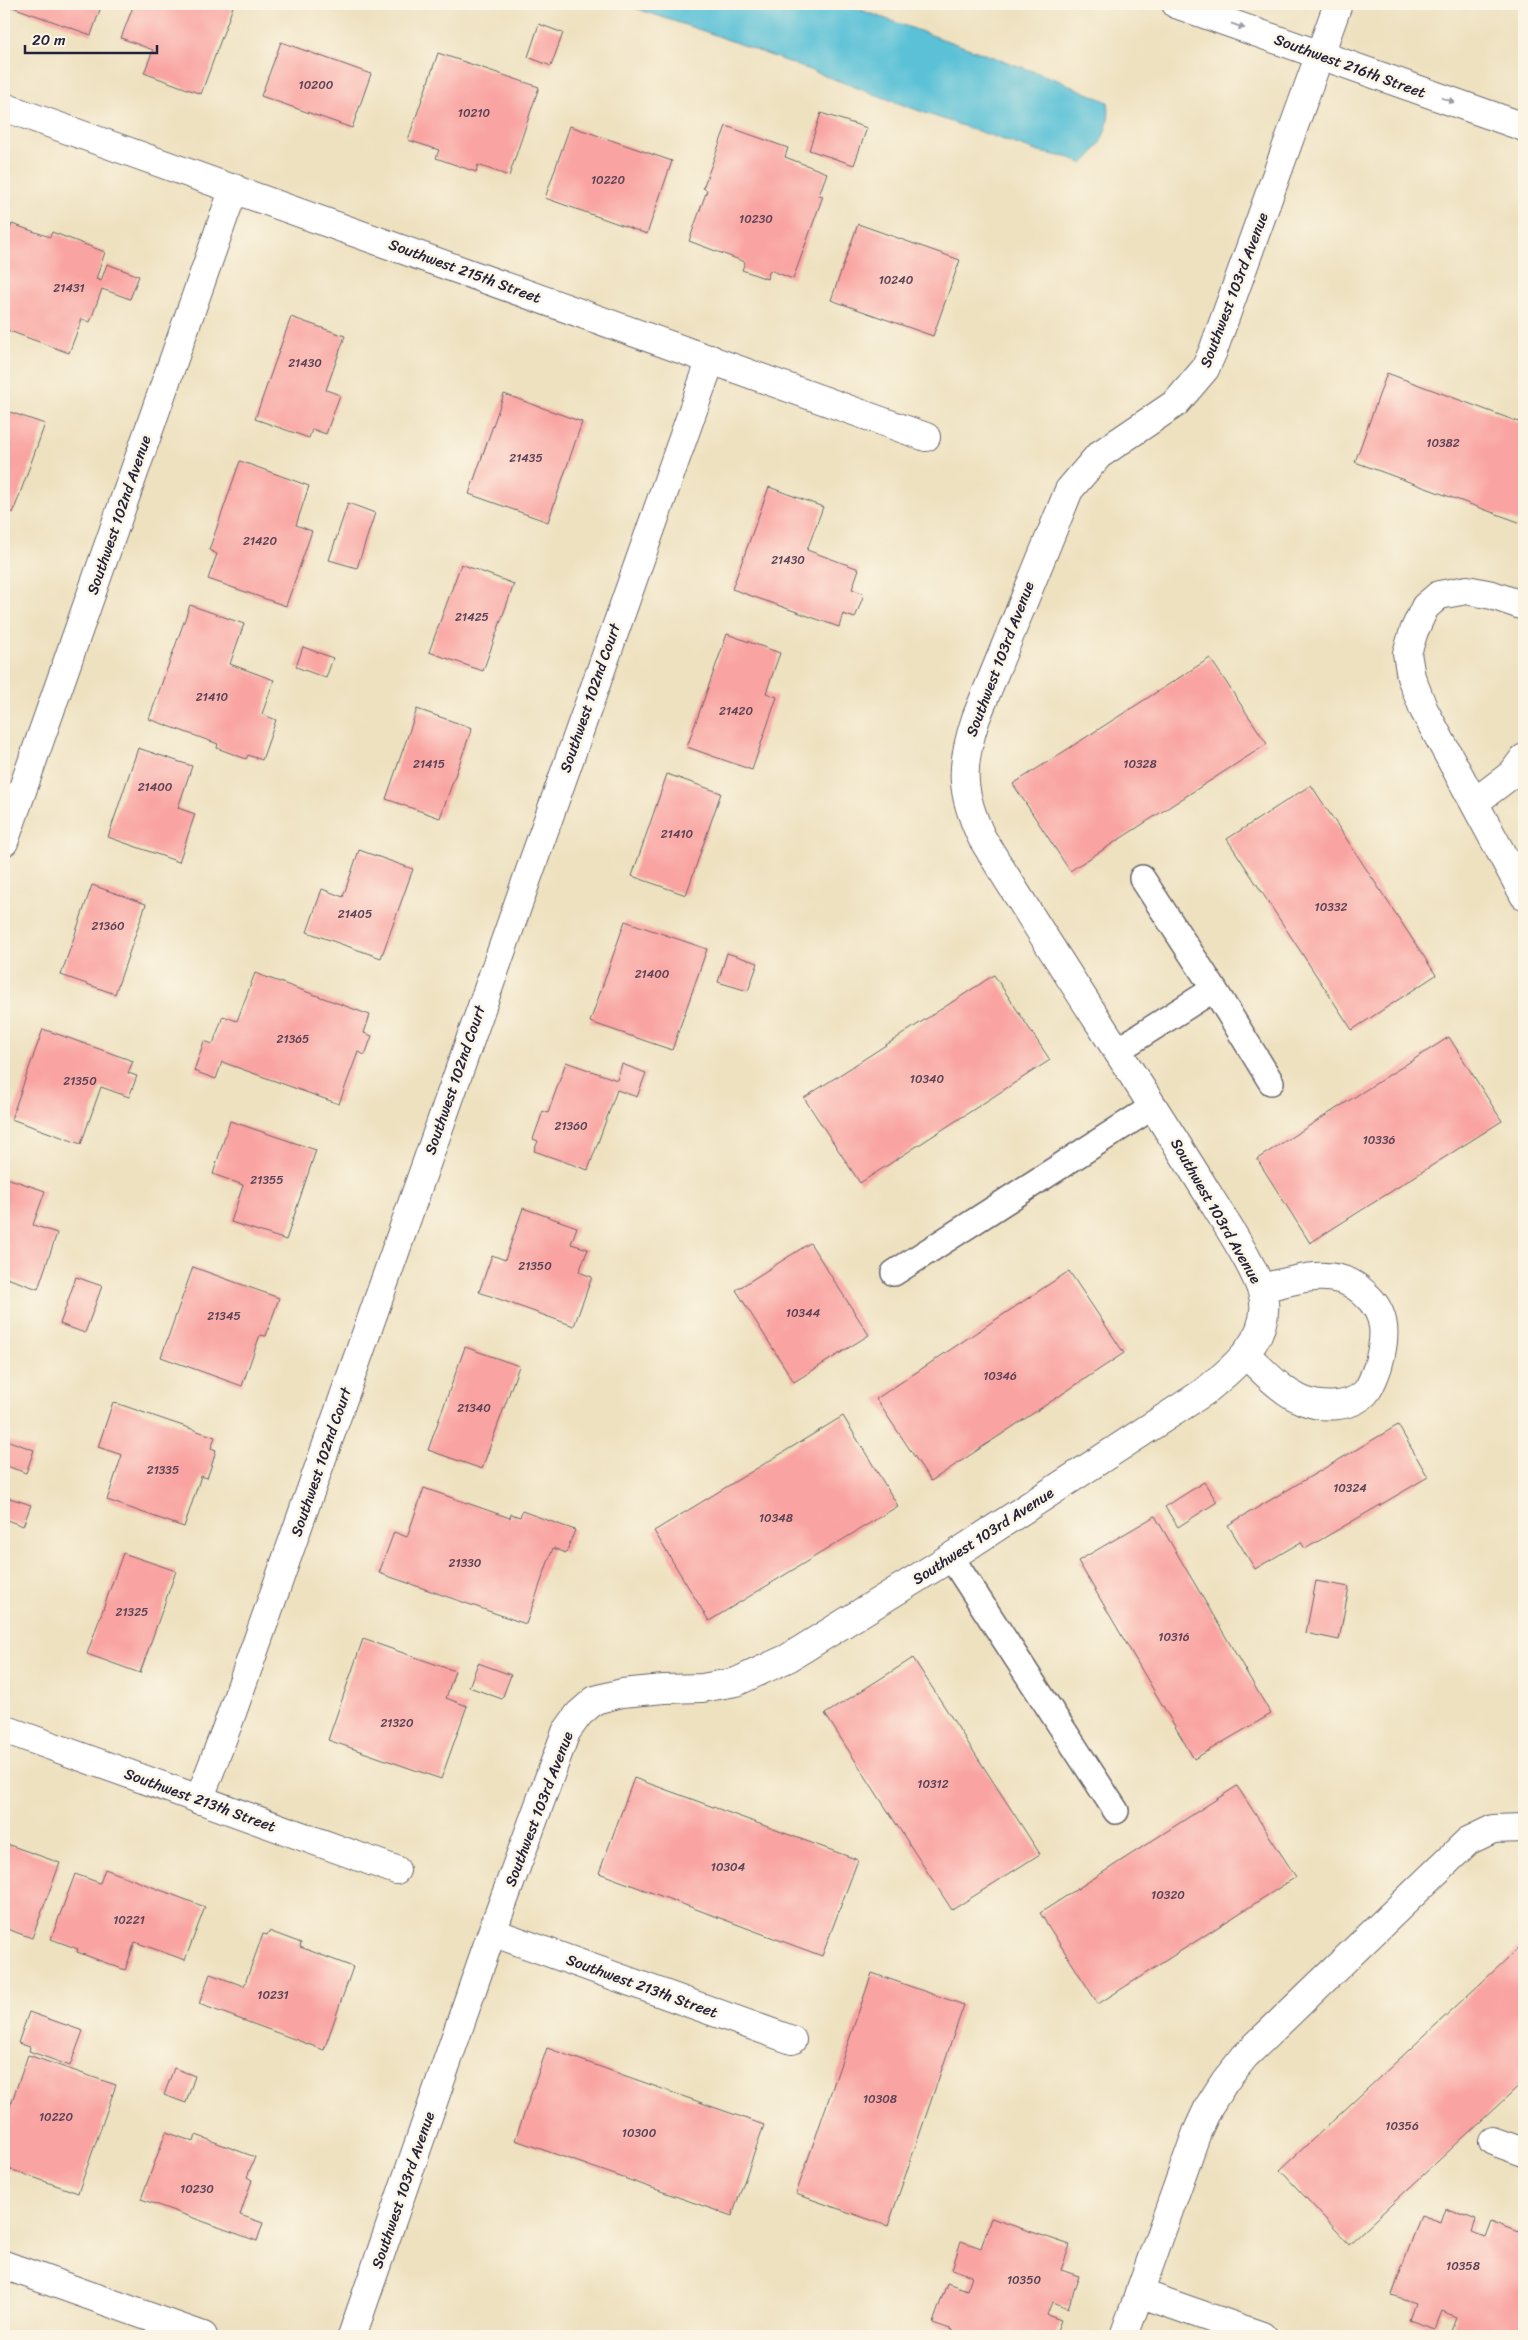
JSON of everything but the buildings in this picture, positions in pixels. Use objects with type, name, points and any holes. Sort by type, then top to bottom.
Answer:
[{"type":"street","name":"Southwest 216th Street","points":[[1176,4],[1524,128]]},
{"type":"street","name":"Southwest 103rd Avenue","points":[[352,2336],[492,1932],[566,1732],[579,1714],[595,1700],[622,1693],[702,1688],[736,1682],[788,1658],[951,1557],[1204,1392],[1227,1374],[1259,1335],[1263,1320],[1264,1302],[1261,1288],[1233,1235],[1154,1106],[982,838],[971,815],[964,790],[964,768],[968,743],[1057,515],[1069,490],[1099,455],[1176,403],[1205,369],[1213,352],[1338,4]]},
{"type":"street","name":"Southwest 215th Street","points":[[4,107],[926,437]]},
{"type":"street","name":"Southwest 102nd Avenue","points":[[4,842],[234,188]]},
{"type":"street","name":"Southwest 102nd Court","points":[[199,1800],[710,359]]},
{"type":"street","points":[[1524,606],[1492,595],[1467,590],[1440,595],[1425,607],[1414,631],[1408,653],[1411,677],[1424,710],[1524,895]]},
{"type":"street","points":[[1474,802],[1512,774],[1524,758]]},
{"type":"street","points":[[1245,1354],[1292,1395],[1317,1404],[1333,1406],[1351,1402],[1366,1393],[1376,1373],[1382,1351],[1385,1330],[1382,1315],[1374,1301],[1359,1288],[1340,1279],[1320,1277],[1261,1288]]},
{"type":"street","name":"Southwest 213th Street","points":[[4,1730],[396,1870]]},
{"type":"street","points":[[1124,2336],[1194,2140],[1209,2106],[1235,2069],[1274,2028],[1468,1841],[1493,1830],[1524,1828]]},
{"type":"street","name":"Southwest 213th Street","points":[[492,1932],[792,2040]]},
{"type":"street","points":[[1493,2141],[1524,2152]]},
{"type":"street","points":[[4,2265],[203,2336]]},
{"type":"street","points":[[1139,2293],[1262,2336]]},
{"type":"lane","points":[[1142,878],[1214,989],[1271,1082]]},
{"type":"lane","points":[[1118,1050],[1214,989]]},
{"type":"lane","points":[[894,1273],[1154,1106]]},
{"type":"lane","points":[[951,1557],[1116,1811]]},
{"type":"water","points":[[623,4],[844,4],[1055,79],[1108,102],[1108,119],[1099,144],[1083,164],[1071,158],[1039,152],[925,113],[715,35]]}]
